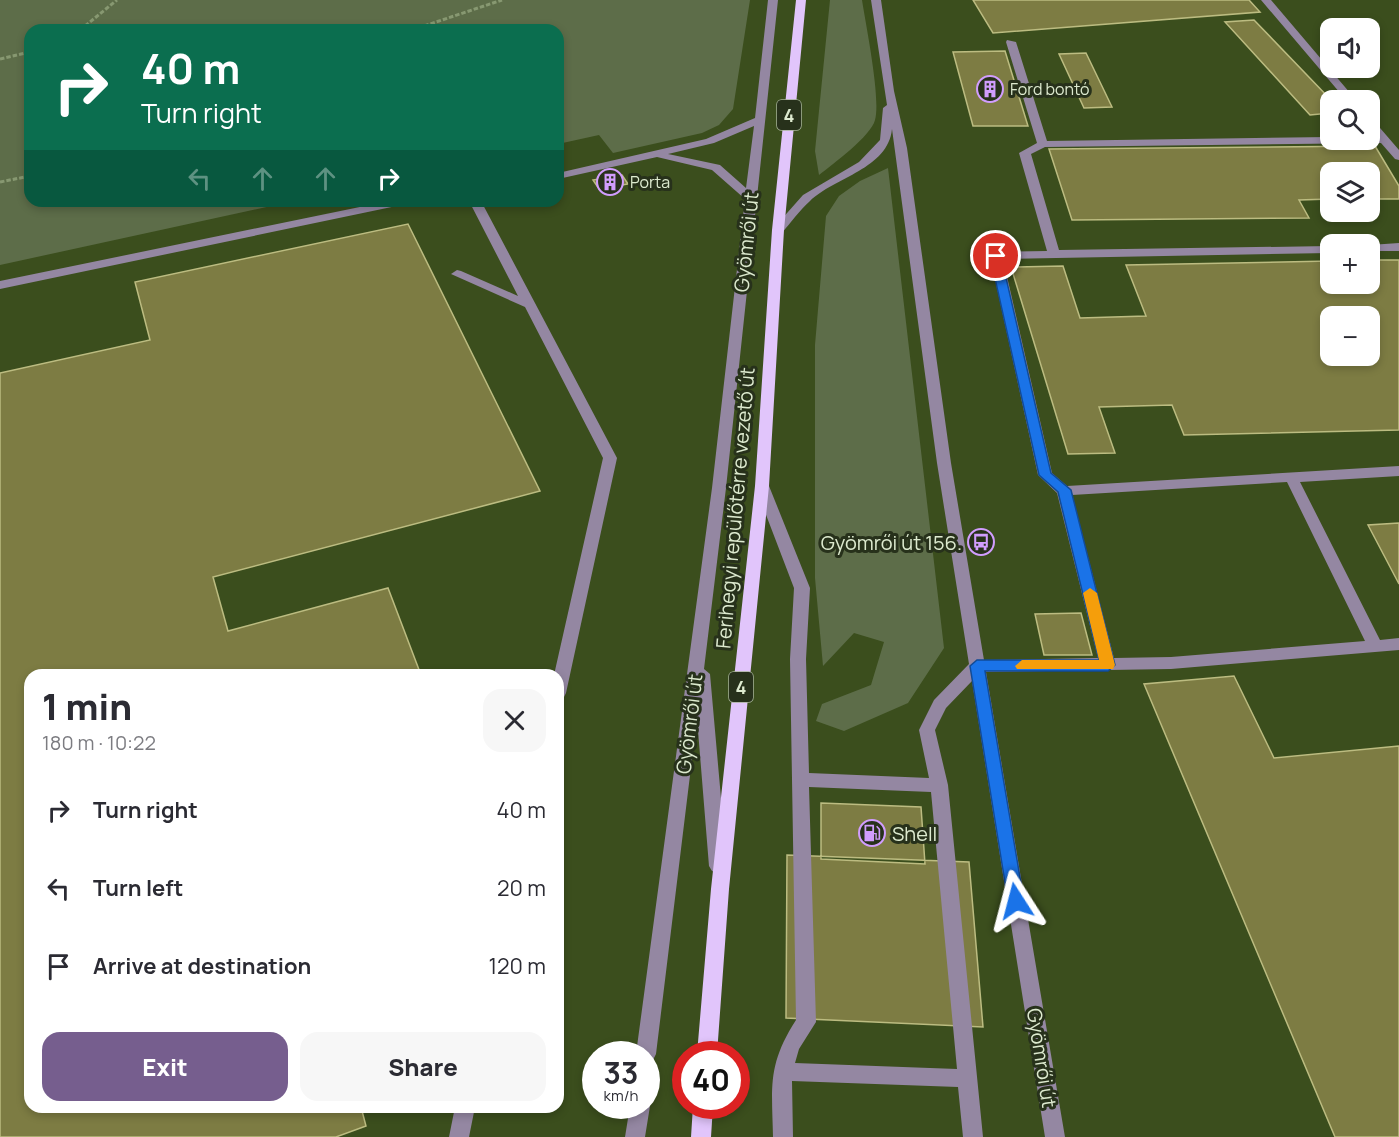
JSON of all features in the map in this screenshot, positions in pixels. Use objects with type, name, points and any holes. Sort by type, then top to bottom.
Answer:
[{"type":"main road","name":"Ferihegyi repülőtérre vezető út","points":[[708,1041],[720,889],[762,486],[778,230],[801,0]]},
{"type":"main road","points":[[700,1137],[702,1119]]},
{"type":"street","name":"Gyömrői út","points":[[648,1041],[700,638],[773,0]]},
{"type":"street","name":"Gyömrői út","points":[[876,0],[889,90],[901,148],[942,452],[1055,1137]]},
{"type":"street","points":[[1266,0],[1342,90]]},
{"type":"street","points":[[1011,42],[1043,144]]},
{"type":"street","name":"Gyömrői út","points":[[778,230],[807,197],[863,164],[885,141],[889,90]]},
{"type":"street","points":[[564,175],[655,156],[711,141],[759,120]]},
{"type":"street","points":[[1380,136],[1399,157]]},
{"type":"street","points":[[1054,254],[1025,153],[1043,144],[1383,140]]},
{"type":"street","points":[[655,156],[704,163],[716,167],[751,198]]},
{"type":"street","points":[[0,285],[377,207]]},
{"type":"street","points":[[478,207],[610,458],[563,669]]},
{"type":"street","points":[[1380,248],[1399,247]]},
{"type":"street","points":[[1108,665],[1064,490],[1045,475],[996,256],[1320,249]]},
{"type":"street","points":[[457,274],[530,305]]},
{"type":"street","points":[[1064,490],[1399,471]]},
{"type":"street","points":[[1291,477],[1375,646]]},
{"type":"street","points":[[762,486],[802,588],[798,659],[806,1022],[791,1045],[783,1072],[783,1137]]},
{"type":"street","points":[[700,638],[720,889]]},
{"type":"street","points":[[974,1137],[966,1078],[939,785],[927,730],[940,704],[977,666],[1171,663],[1399,644]]},
{"type":"street","points":[[802,780],[939,785]]},
{"type":"street","points":[[783,1072],[966,1078]]},
{"type":"street","points":[[459,1137],[464,1113]]},
{"type":"street","points":[[635,1137],[638,1119]]},
{"type":"path","points":[[87,24],[117,0]]},
{"type":"path","points":[[430,24],[502,0]]},
{"type":"path","points":[[0,59],[24,53]]},
{"type":"path","points":[[0,182],[24,177]]},
{"type":"green space","points":[[0,0],[750,0],[733,109],[719,125],[702,133],[613,153],[599,135],[564,143],[564,24],[24,24],[24,207],[266,207],[0,265]]},
{"type":"green space","points":[[830,0],[862,0],[875,80],[876,110],[875,120],[867,134],[819,175],[815,151]]},
{"type":"green space","points":[[888,168],[944,648],[908,703],[844,731],[816,721],[822,704],[871,685],[884,642],[854,633],[823,666],[815,578],[815,345],[826,216],[839,196],[860,181]]},
{"type":"building","points":[[973,0],[1249,0],[1260,12],[993,33]]},
{"type":"building","points":[[1254,20],[1321,90],[1320,114],[1310,115],[1225,22]]},
{"type":"building","name":"Ford bontó","points":[[1005,51],[1028,126],[973,126],[953,52]]},
{"type":"building","points":[[1086,53],[1112,107],[1084,108],[1059,54]]},
{"type":"building","points":[[1320,147],[1320,150],[1377,150],[1399,186],[1399,199],[1380,199],[1380,162],[1320,162],[1320,199],[1299,200],[1309,218],[1072,220],[1049,149]]},
{"type":"building","name":"Porta","points":[[622,175],[628,184],[599,189],[593,180]]},
{"type":"building","points":[[408,224],[540,491],[213,577],[228,631],[388,588],[419,669],[24,669],[24,1113],[363,1113],[366,1126],[336,1137],[0,1137],[0,373],[150,340],[135,282]]},
{"type":"building","points":[[1380,260],[1399,260],[1399,430],[1184,435],[1172,405],[1099,407],[1115,453],[1068,454],[1011,267],[1063,266],[1080,318],[1146,316],[1126,265],[1320,261],[1320,294],[1380,294]]},
{"type":"building","points":[[1399,523],[1399,584],[1368,525]]},
{"type":"building","points":[[1081,613],[1092,655],[1044,655],[1035,614]]},
{"type":"building","points":[[1234,676],[1274,758],[1399,746],[1399,1137],[1335,1137],[1144,684]]},
{"type":"building","name":"Shell","points":[[821,803],[921,807],[925,864],[821,859]]},
{"type":"building","points":[[787,855],[969,862],[983,1027],[786,1018]]},
{"type":"slow traffic","points":[[1022,666],[1108,665],[1090,593]]},
{"type":"place","name":"Ford bontó","points":[[990,89]]},
{"type":"place","name":"Porta","points":[[610,182]]},
{"type":"place","name":"Gyömrői út 156.","points":[[981,542]]},
{"type":"place","name":"Shell","points":[[872,833]]},
{"type":"route","points":[[996,256],[1045,475],[1064,490],[1108,665],[977,666],[1016,901]]}]
